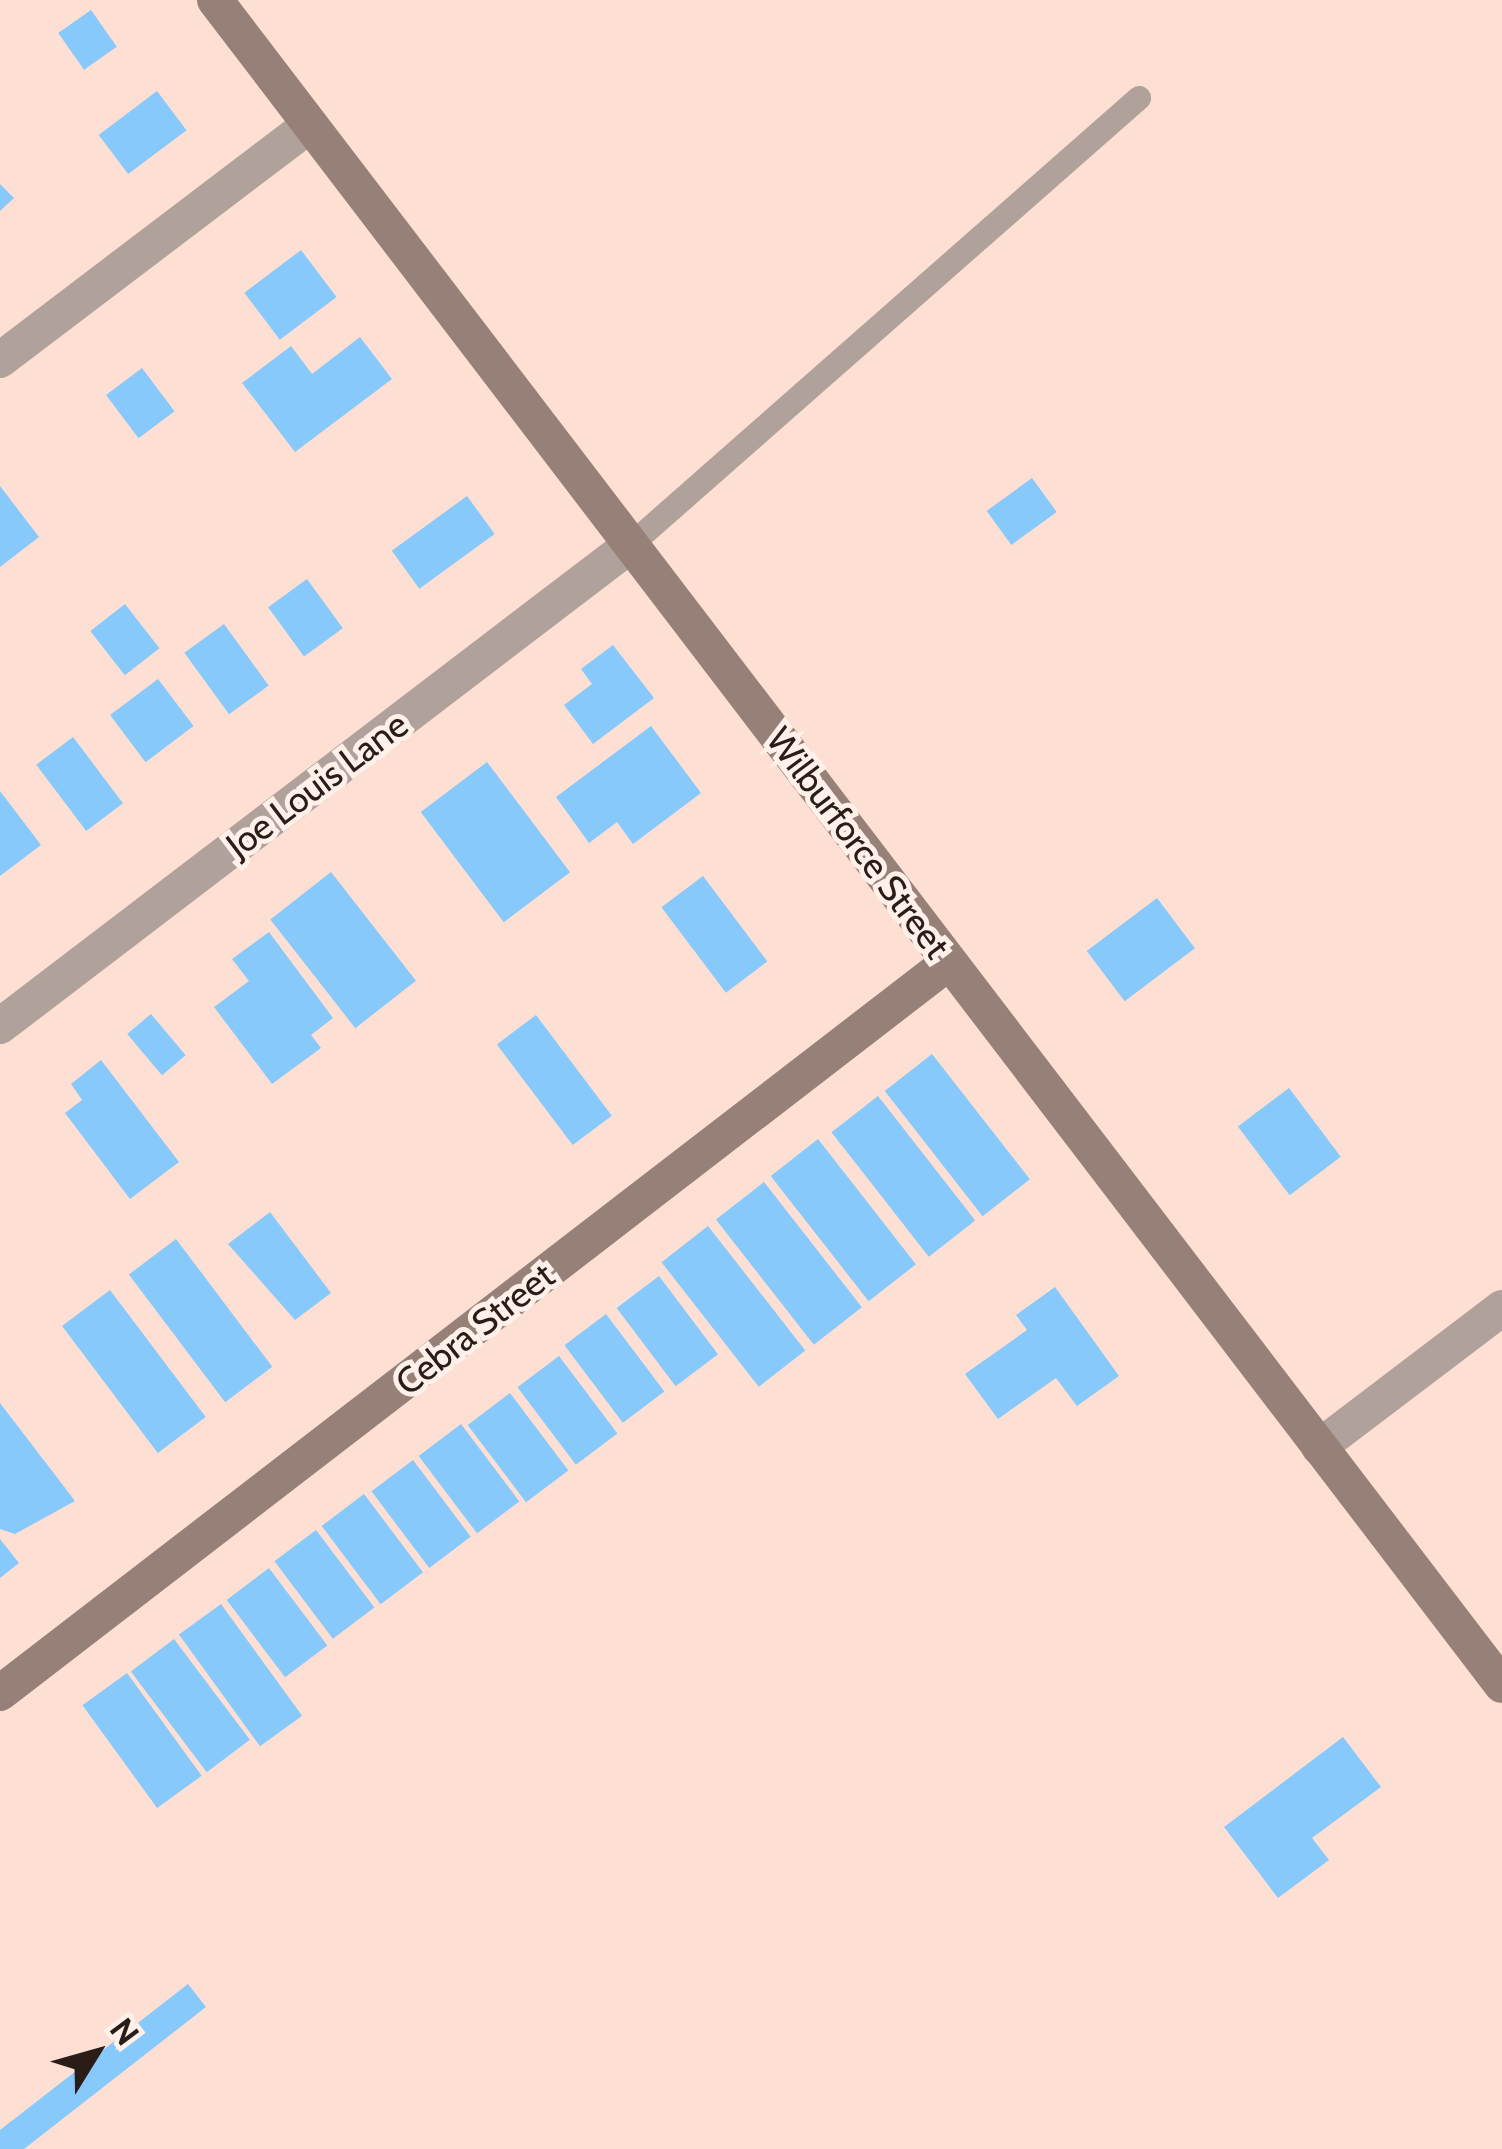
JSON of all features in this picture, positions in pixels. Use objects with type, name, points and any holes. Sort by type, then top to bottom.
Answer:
[{"type":"street","name":"Wilburforce Street","points":[[215,0],[1502,1685]]},
{"type":"street","points":[[0,360],[310,125]]},
{"type":"street","name":"Joe Louis Lane","points":[[0,1026],[633,543]]},
{"type":"street","name":"Cebra Street","points":[[0,1693],[948,963]]},
{"type":"street","points":[[1319,1447],[1502,1308]]},
{"type":"lane","points":[[633,543],[1139,98]]},
{"type":"building","points":[[91,10],[117,47],[84,70],[58,33]]},
{"type":"building","points":[[157,91],[186,130],[128,174],[99,135]]},
{"type":"building","points":[[0,184],[14,198],[0,211]]},
{"type":"building","points":[[301,250],[337,297],[280,340],[244,293]]},
{"type":"building","points":[[360,337],[392,379],[295,452],[242,383],[291,346],[312,374]]},
{"type":"building","points":[[142,368],[174,411],[139,438],[106,395]]},
{"type":"building","points":[[1032,478],[1057,512],[1011,545],[987,511]]},
{"type":"building","points":[[0,486],[39,537],[0,567]]},
{"type":"building","points":[[467,496],[495,534],[419,589],[392,551]]},
{"type":"building","points":[[307,579],[343,628],[304,657],[268,607]]},
{"type":"building","points":[[125,604],[159,648],[125,675],[90,631]]},
{"type":"building","points":[[224,624],[269,685],[229,714],[184,653]]},
{"type":"building","points":[[613,645],[654,698],[593,744],[564,705],[592,684],[581,669]]},
{"type":"building","points":[[158,679],[194,726],[146,762],[110,715]]},
{"type":"building","points":[[651,726],[701,793],[633,844],[617,822],[589,843],[556,797]]},
{"type":"building","points":[[73,737],[123,803],[86,831],[36,765]]},
{"type":"building","points":[[487,762],[570,872],[504,922],[421,812]]},
{"type":"building","points":[[0,791],[41,845],[0,876]]},
{"type":"building","points":[[331,872],[416,981],[355,1028],[270,919]]},
{"type":"building","points":[[703,876],[767,961],[726,993],[661,907]]},
{"type":"building","points":[[1157,898],[1195,948],[1125,1001],[1087,951]]},
{"type":"building","points":[[269,932],[333,1018],[311,1035],[321,1048],[272,1084],[214,1007],[249,981],[232,959]]},
{"type":"building","points":[[151,1014],[186,1055],[162,1075],[127,1034]]},
{"type":"building","points":[[536,1015],[612,1116],[573,1145],[497,1044]]},
{"type":"building","points":[[932,1054],[1030,1179],[983,1216],[885,1091]]},
{"type":"building","points":[[101,1060],[179,1162],[130,1199],[65,1113],[82,1100],[71,1084]]},
{"type":"building","points":[[1289,1088],[1341,1157],[1290,1195],[1238,1127]]},
{"type":"building","points":[[878,1096],[975,1221],[929,1257],[832,1132]]},
{"type":"building","points":[[818,1139],[916,1264],[869,1301],[771,1176]]},
{"type":"building","points":[[764,1182],[862,1307],[814,1345],[716,1220]]},
{"type":"building","points":[[270,1212],[331,1293],[295,1320],[228,1244]]},
{"type":"building","points":[[708,1226],[805,1351],[759,1387],[662,1262]]},
{"type":"building","points":[[176,1239],[272,1367],[225,1402],[129,1275]]},
{"type":"building","points":[[659,1276],[718,1354],[676,1386],[617,1308]]},
{"type":"building","points":[[1055,1287],[1119,1376],[1077,1406],[1056,1378],[998,1419],[965,1374],[1027,1330],[1016,1315]]},
{"type":"building","points":[[110,1290],[206,1417],[158,1453],[62,1326]]},
{"type":"building","points":[[606,1314],[664,1391],[623,1423],[564,1345]]},
{"type":"building","points":[[559,1356],[617,1433],[576,1465],[517,1387]]},
{"type":"building","points":[[510,1393],[568,1470],[526,1502],[468,1425]]},
{"type":"building","points":[[0,1403],[75,1501],[15,1534],[0,1529]]},
{"type":"building","points":[[461,1424],[519,1501],[477,1533],[419,1456]]},
{"type":"building","points":[[413,1460],[471,1537],[429,1568],[371,1491]]},
{"type":"building","points":[[364,1494],[423,1572],[381,1604],[322,1526]]},
{"type":"building","points":[[316,1530],[374,1607],[333,1639],[274,1561]]},
{"type":"building","points":[[0,1539],[19,1563],[0,1578]]},
{"type":"building","points":[[269,1568],[327,1645],[285,1677],[227,1600]]},
{"type":"building","points":[[221,1604],[302,1716],[260,1746],[179,1635]]},
{"type":"building","points":[[174,1639],[250,1740],[207,1772],[131,1671]]},
{"type":"building","points":[[127,1673],[202,1776],[157,1808],[83,1705]]},
{"type":"building","points":[[1343,1737],[1381,1787],[1312,1838],[1329,1860],[1278,1898],[1224,1827]]},
{"type":"building","points":[[188,1984],[206,2007],[24,2149],[0,2149],[0,2130]]}]
